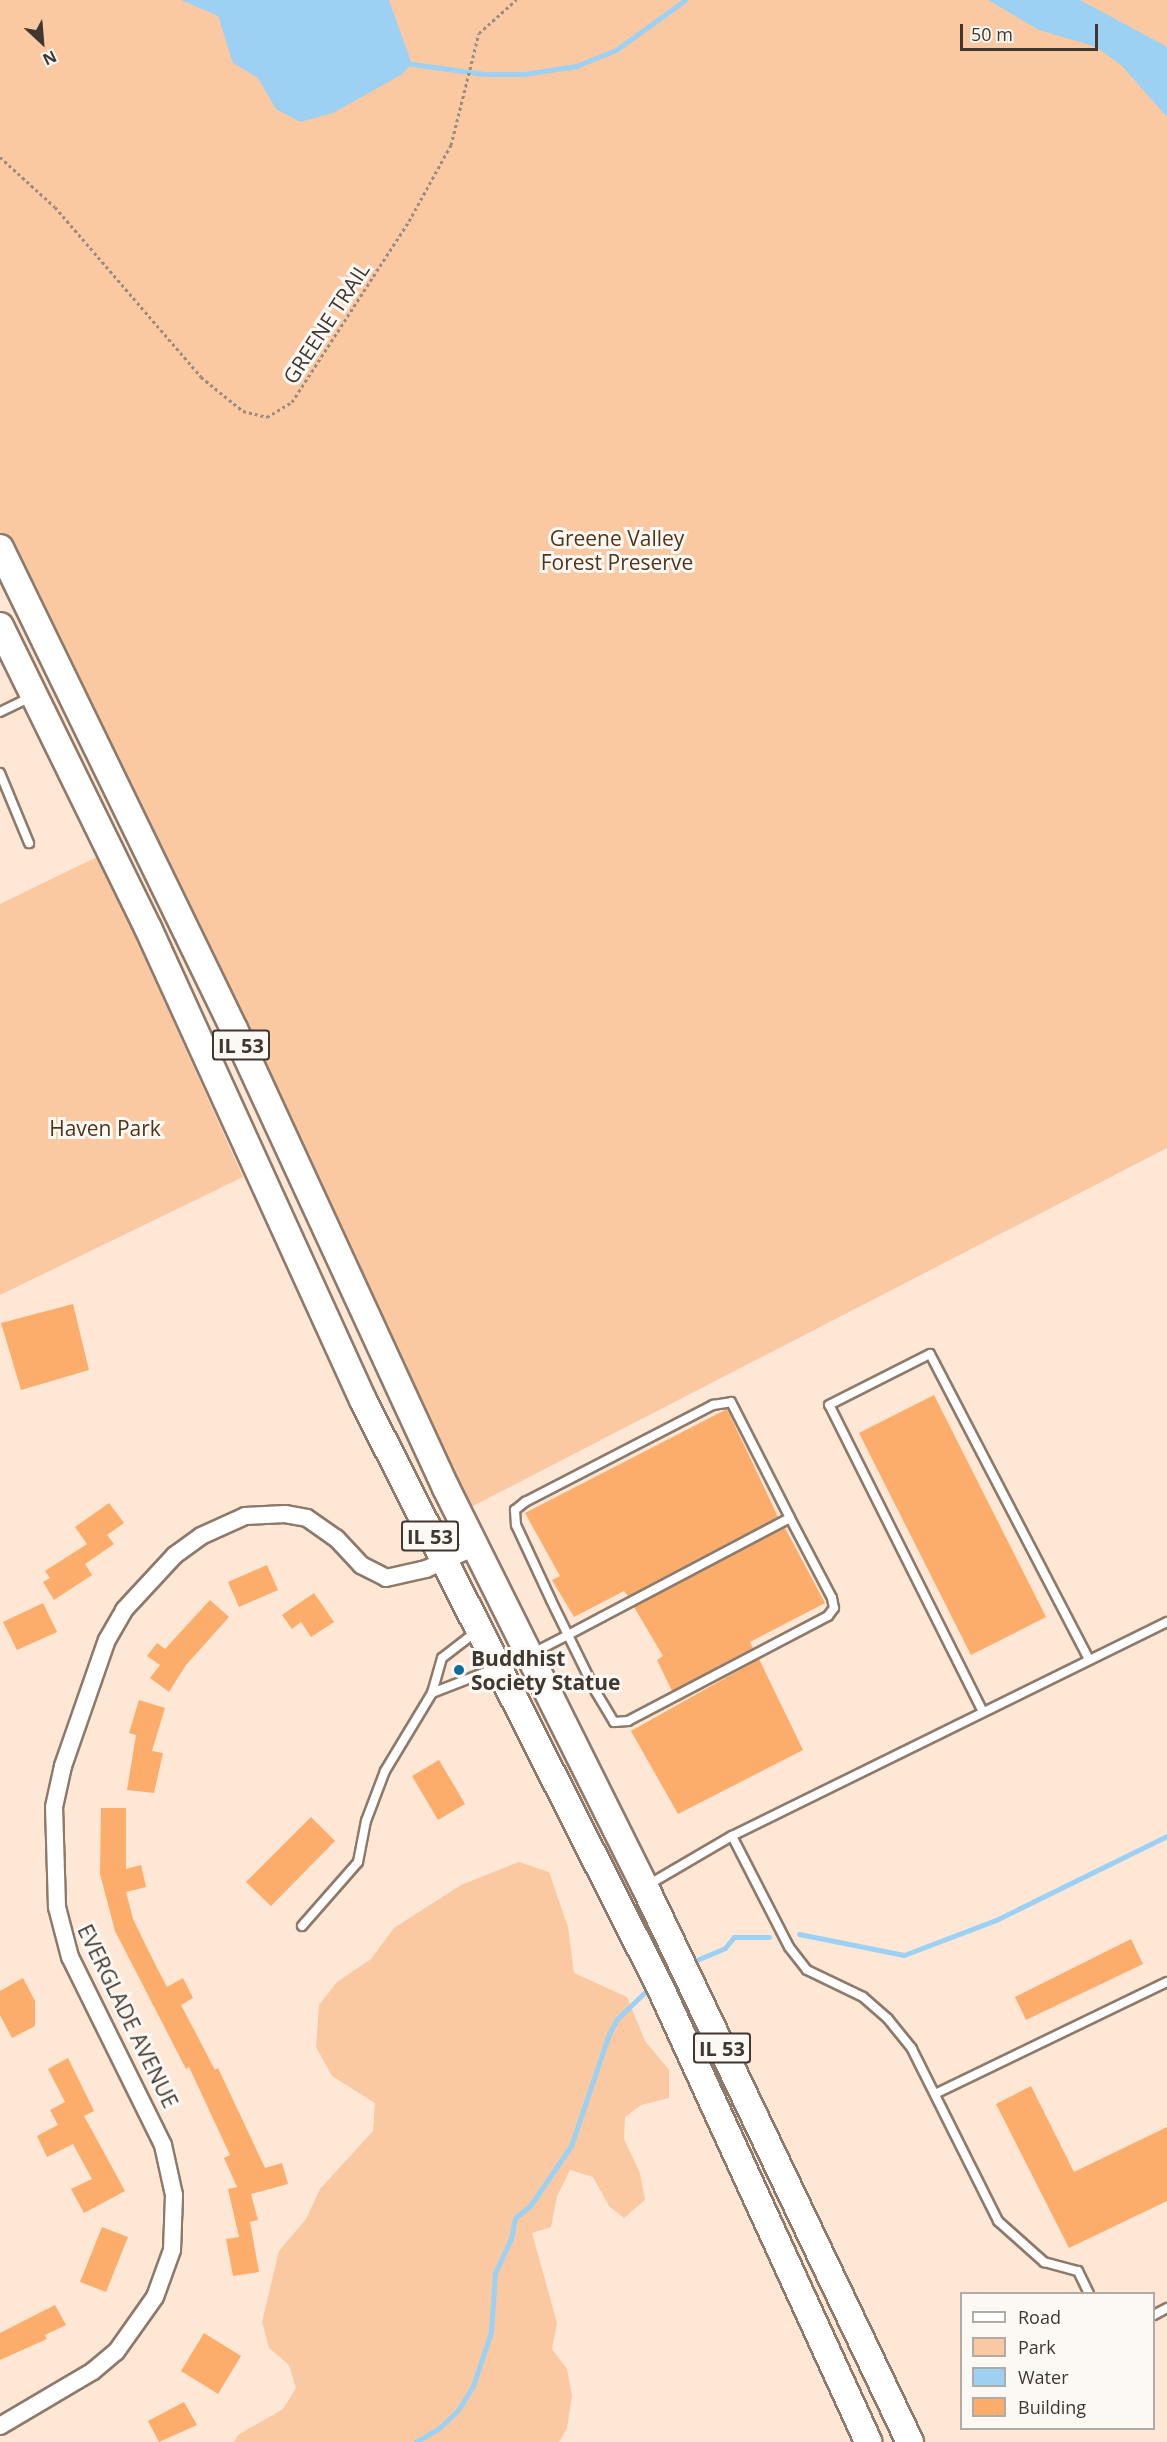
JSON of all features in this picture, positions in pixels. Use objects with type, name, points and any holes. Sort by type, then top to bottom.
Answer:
[{"type":"main road","name":"IL 53","points":[[0,548],[234,1029],[475,1546],[645,1887],[910,2442]]},
{"type":"main road","name":"IL 53","points":[[0,626],[148,928],[363,1400],[496,1668],[661,1989],[868,2442]]},
{"type":"street","name":"EVERGLADE AVENUE","points":[[0,2426],[93,2371],[116,2352],[155,2297],[172,2250],[174,2195],[163,2145],[70,1957],[57,1907],[54,1807],[63,1766],[107,1640],[124,1610],[175,1555],[201,1536],[245,1516],[285,1514],[307,1518],[336,1538],[361,1565],[387,1578],[408,1575],[475,1546]]},
{"type":"lane","points":[[0,712],[34,696]]},
{"type":"lane","points":[[0,773],[29,843]]},
{"type":"lane","points":[[983,1712],[829,1405],[930,1354],[1089,1659]]},
{"type":"lane","points":[[731,1402],[790,1518],[832,1598],[834,1608],[817,1621],[621,1723],[608,1716],[516,1525],[515,1510],[525,1502],[714,1405],[731,1402]]},
{"type":"lane","points":[[531,1655],[790,1518]]},
{"type":"lane","points":[[645,1887],[732,1836],[1167,1622]]},
{"type":"lane","points":[[302,1926],[358,1862],[366,1821],[385,1771],[432,1693],[442,1658],[478,1631]]},
{"type":"lane","points":[[432,1693],[496,1668]]},
{"type":"lane","points":[[732,1836],[789,1947],[801,1963],[832,1985],[863,1998],[888,2019],[912,2049],[937,2093],[998,2221],[1044,2262],[1078,2271],[1088,2292]]},
{"type":"lane","points":[[937,2093],[1167,1982]]},
{"type":"path","name":"GREENE TRAIL","points":[[0,157],[55,207],[201,377],[243,411],[267,417],[292,402],[409,221],[452,145],[468,84],[470,62],[479,33],[516,0]]},
{"type":"green space","name":"Greene Valley Forest Preserve","points":[[0,0],[1167,0],[1167,1148],[471,1507],[0,539]]},
{"type":"green space","name":"Haven Park","points":[[99,856],[243,1177],[0,1295],[0,904]]},
{"type":"green space","points":[[519,1862],[549,1872],[568,1927],[574,1973],[627,1997],[645,2041],[669,2070],[669,2098],[641,2105],[625,2117],[624,2139],[640,2173],[645,2200],[624,2218],[609,2206],[593,2177],[570,2170],[557,2196],[551,2227],[532,2233],[557,2323],[552,2349],[567,2369],[572,2395],[567,2428],[559,2442],[234,2442],[238,2435],[283,2409],[296,2388],[289,2365],[269,2348],[262,2322],[279,2251],[306,2219],[320,2189],[373,2131],[375,2103],[332,2076],[316,2047],[319,2005],[337,1982],[371,1959],[394,1928],[461,1885]]},
{"type":"water","points":[[181,0],[389,0],[412,64],[401,75],[333,113],[300,122],[276,109],[258,78],[233,63],[218,16]]},
{"type":"water","points":[[988,0],[1080,0],[1164,45],[1167,48],[1167,117],[1121,65],[1096,47],[1039,30]]},
{"type":"building","points":[[73,1304],[89,1370],[21,1390],[1,1323]]},
{"type":"building","points":[[934,1395],[1046,1617],[971,1655],[859,1433]]},
{"type":"building","points":[[727,1409],[778,1517],[628,1596],[624,1591],[574,1617],[552,1580],[560,1576],[525,1513]]},
{"type":"building","points":[[109,1503],[124,1523],[107,1535],[114,1544],[85,1564],[92,1575],[54,1600],[43,1582],[50,1578],[45,1571],[87,1544],[75,1527]]},
{"type":"building","points":[[785,1528],[825,1603],[750,1642],[753,1648],[672,1691],[657,1660],[663,1656],[634,1607]]},
{"type":"building","points":[[267,1565],[278,1590],[239,1607],[228,1582]]},
{"type":"building","points":[[314,1593],[334,1622],[311,1637],[301,1622],[292,1629],[282,1615]]},
{"type":"building","points":[[210,1600],[229,1617],[186,1665],[169,1692],[150,1678],[160,1665],[147,1656],[157,1643],[165,1649]]},
{"type":"building","points":[[43,1603],[57,1632],[17,1650],[3,1622]]},
{"type":"building","points":[[759,1659],[803,1750],[678,1814],[631,1731]]},
{"type":"building","points":[[139,1700],[165,1708],[152,1751],[163,1753],[154,1793],[127,1790],[136,1735],[129,1733]]},
{"type":"building","points":[[439,1760],[465,1804],[438,1820],[412,1776]]},
{"type":"building","points":[[101,1808],[126,1808],[126,1869],[141,1865],[146,1887],[126,1892],[133,1919],[152,1958],[167,1987],[183,1978],[193,1998],[181,2005],[215,2070],[218,2068],[265,2168],[282,2163],[288,2184],[251,2194],[258,2220],[250,2222],[259,2272],[233,2276],[226,2239],[239,2237],[228,2189],[237,2187],[224,2158],[230,2155],[189,2067],[186,2069],[115,1931],[100,1874]]},
{"type":"building","points":[[311,1817],[335,1841],[271,1906],[246,1882]]},
{"type":"building","points":[[1131,1939],[1143,1964],[1026,2020],[1015,1997]]},
{"type":"building","points":[[23,1978],[35,2001],[35,2026],[12,2038],[0,2015],[0,1991]]},
{"type":"building","points":[[68,2058],[94,2111],[84,2116],[125,2191],[84,2213],[71,2189],[92,2179],[73,2144],[47,2157],[37,2136],[58,2125],[50,2110],[65,2102],[48,2069]]},
{"type":"building","points":[[1031,2086],[1074,2172],[1167,2127],[1167,2201],[1069,2248],[996,2104]]},
{"type":"building","points":[[102,2227],[128,2237],[106,2292],[80,2282]]},
{"type":"building","points":[[55,2305],[66,2325],[45,2335],[47,2339],[0,2360],[0,2333]]},
{"type":"building","points":[[204,2333],[241,2356],[218,2394],[181,2371]]},
{"type":"building","points":[[184,2402],[197,2425],[159,2442],[148,2421]]},
{"type":"waterway","points":[[412,64],[484,74],[524,74],[576,66],[616,50],[685,0]]},
{"type":"waterway","points":[[799,1934],[904,1955],[996,1920],[1167,1836]]},
{"type":"waterway","points":[[734,1937],[769,1937]]},
{"type":"waterway","points":[[692,1962],[725,1948],[734,1937]]},
{"type":"waterway","points":[[416,2442],[439,2428],[458,2410],[473,2386],[491,2332],[495,2273],[511,2239],[515,2218],[530,2206],[571,2146],[609,2034],[617,2019],[646,1991]]},
{"type":"place","name":"Buddhist Society Statue","points":[[459,1670]]}]
